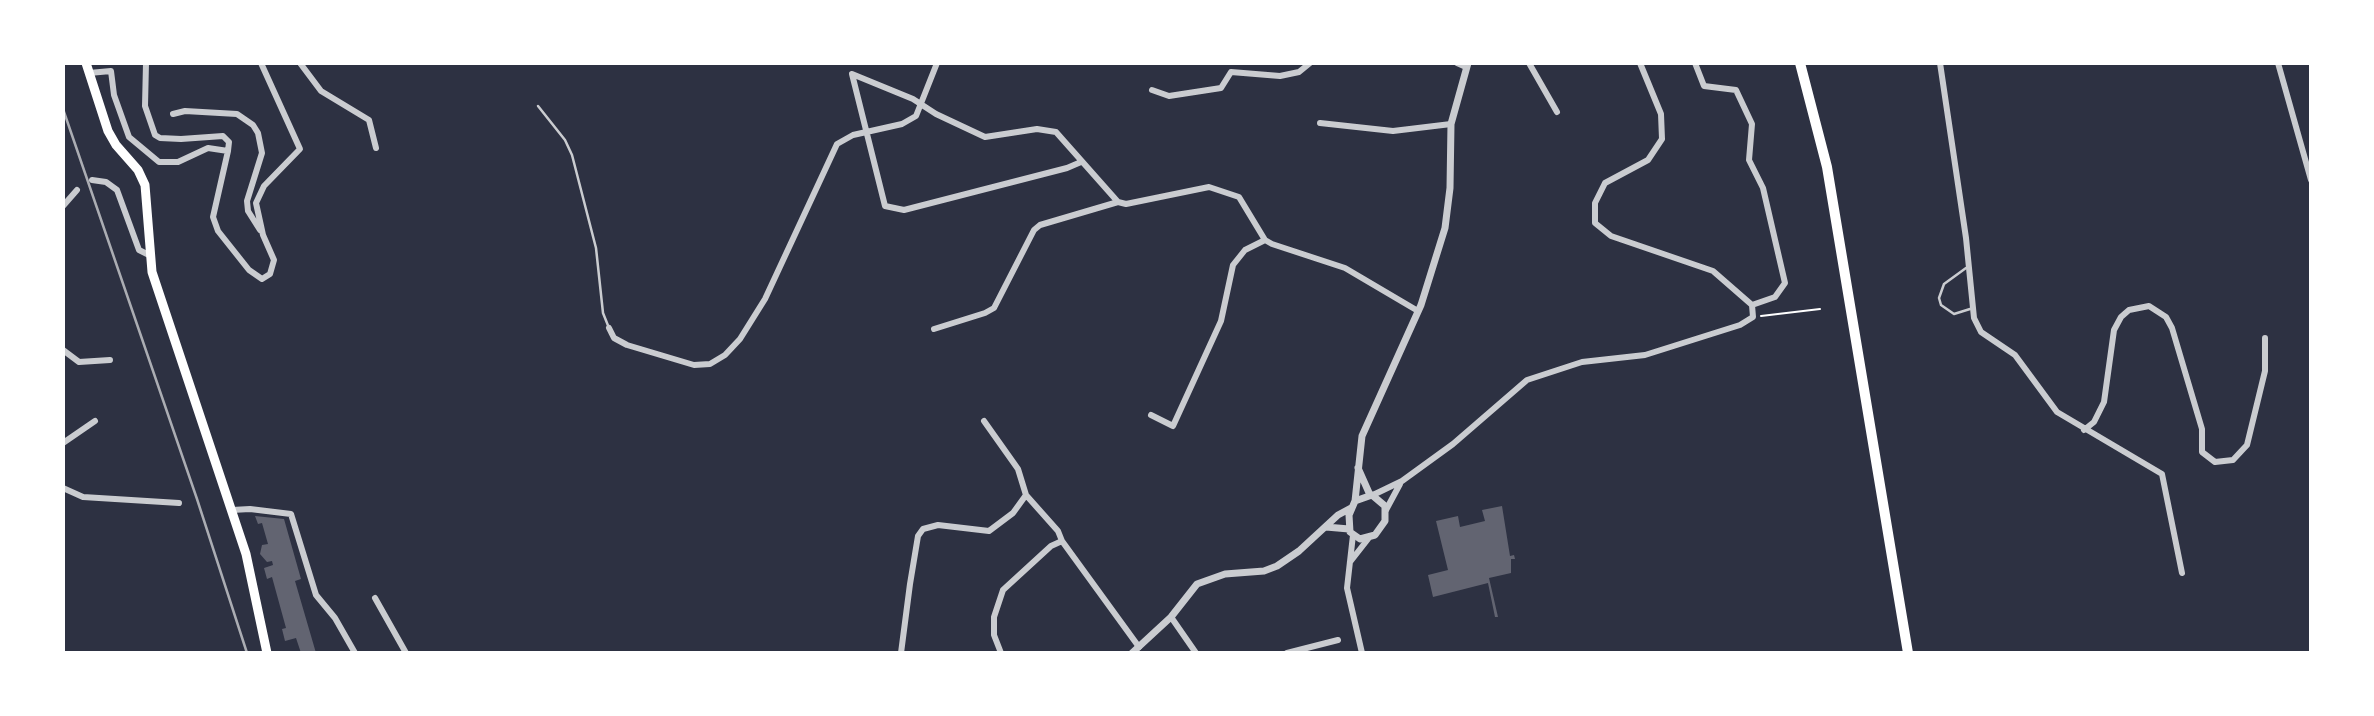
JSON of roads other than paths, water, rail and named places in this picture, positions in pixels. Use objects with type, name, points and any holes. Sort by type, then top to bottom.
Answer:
[{"type":"main road","points":[[1800,63],[1828,167],[1908,653]]},
{"type":"main road","points":[[87,68],[116,145],[138,170],[145,185],[149,255],[162,304],[256,588],[267,653]]},
{"type":"street","points":[[115,63],[111,71],[114,95],[130,137],[159,162],[178,162],[208,148],[228,151]]},
{"type":"street","points":[[146,63],[145,106],[155,135],[170,139],[223,136],[229,142],[213,217],[218,230],[248,270],[262,279],[267,278],[274,268],[274,260],[248,211],[247,201],[262,153],[258,133],[253,125],[237,114],[185,111],[173,114]]},
{"type":"street","points":[[261,63],[300,149],[258,196],[256,204],[263,235]]},
{"type":"street","points":[[300,63],[321,91],[369,120],[376,148]]},
{"type":"street","points":[[608,328],[614,338],[627,345],[694,365],[710,363],[725,355],[740,339],[765,299],[831,153],[844,139],[865,131],[909,121],[922,106],[937,63]]},
{"type":"street","points":[[1152,90],[1169,96],[1220,88],[1231,72],[1280,76],[1299,72],[1310,63]]},
{"type":"street","points":[[1362,653],[1348,588],[1347,566],[1362,436],[1418,311],[1447,218],[1451,124],[1467,65],[1457,63]]},
{"type":"street","points":[[1529,63],[1557,112]]},
{"type":"street","points":[[1132,653],[1171,617],[1188,592],[1202,581],[1225,574],[1264,571],[1277,566],[1353,505],[1402,481],[1453,444],[1527,380],[1582,362],[1645,355],[1740,325],[1753,317],[1752,305],[1713,271],[1611,236],[1595,223],[1595,203],[1605,183],[1648,160],[1662,139],[1661,114],[1640,63]]},
{"type":"street","points":[[1695,63],[1704,86],[1736,90],[1752,124],[1749,160],[1763,188],[1785,284],[1775,297],[1752,305]]},
{"type":"street","points":[[1940,63],[1973,307],[1981,332],[2015,355],[2057,412],[2162,474],[2182,573]]},
{"type":"street","points":[[2278,63],[2311,180]]},
{"type":"street","points":[[87,68],[111,71]]},
{"type":"street","points":[[1081,162],[1068,168],[904,210],[885,206],[852,74],[985,137],[1037,129],[1056,132],[1118,202]]},
{"type":"street","points":[[97,98],[114,95]]},
{"type":"street","points":[[1320,122],[1393,131],[1451,124]]},
{"type":"street","points":[[92,180],[106,182],[117,190],[139,250],[149,255]]},
{"type":"street","points":[[934,329],[994,308],[1034,230],[1040,225],[1118,202],[1218,188],[1239,197],[1265,240],[1345,268],[1418,311]]},
{"type":"street","points":[[63,206],[77,190]]},
{"type":"street","points":[[1151,415],[1173,426],[1221,321],[1233,265],[1245,250],[1265,240]]},
{"type":"street","points":[[2084,430],[2094,422],[2104,402],[2114,330],[2121,317],[2129,310],[2149,306],[2166,317],[2172,328],[2202,429],[2202,452],[2215,462],[2233,460],[2247,445],[2265,371],[2265,338]]},
{"type":"street","points":[[63,350],[79,362],[110,360]]},
{"type":"street","points":[[63,443],[95,421]]},
{"type":"street","points":[[984,421],[1018,469],[1026,495],[1058,531],[1062,541],[1139,647]]},
{"type":"street","points":[[1358,468],[1372,495],[1383,502],[1386,510]]},
{"type":"street","points":[[1347,566],[1368,539],[1382,528],[1386,510],[1402,481]]},
{"type":"street","points":[[63,488],[83,497],[179,503]]},
{"type":"street","points":[[901,653],[918,537],[923,529],[938,525],[989,531],[1013,513],[1026,495]]},
{"type":"street","points":[[232,510],[250,509],[291,514],[316,595],[335,618],[355,653]]},
{"type":"street","points":[[1325,527],[1351,532],[1368,539]]},
{"type":"street","points":[[1001,653],[994,635],[994,617],[1003,590],[1051,546],[1062,541]]},
{"type":"street","points":[[374,598],[406,653]]},
{"type":"street","points":[[1171,617],[1196,653]]},
{"type":"street","points":[[1287,653],[1338,640]]},
{"type":"lane","points":[[538,106],[565,139],[572,155],[595,241],[603,313],[608,328]]},
{"type":"lane","points":[[1969,266],[1944,284],[1939,298],[1941,305],[1954,314],[1973,307]]},
{"type":"railway","points":[[63,109],[247,653]]}]
